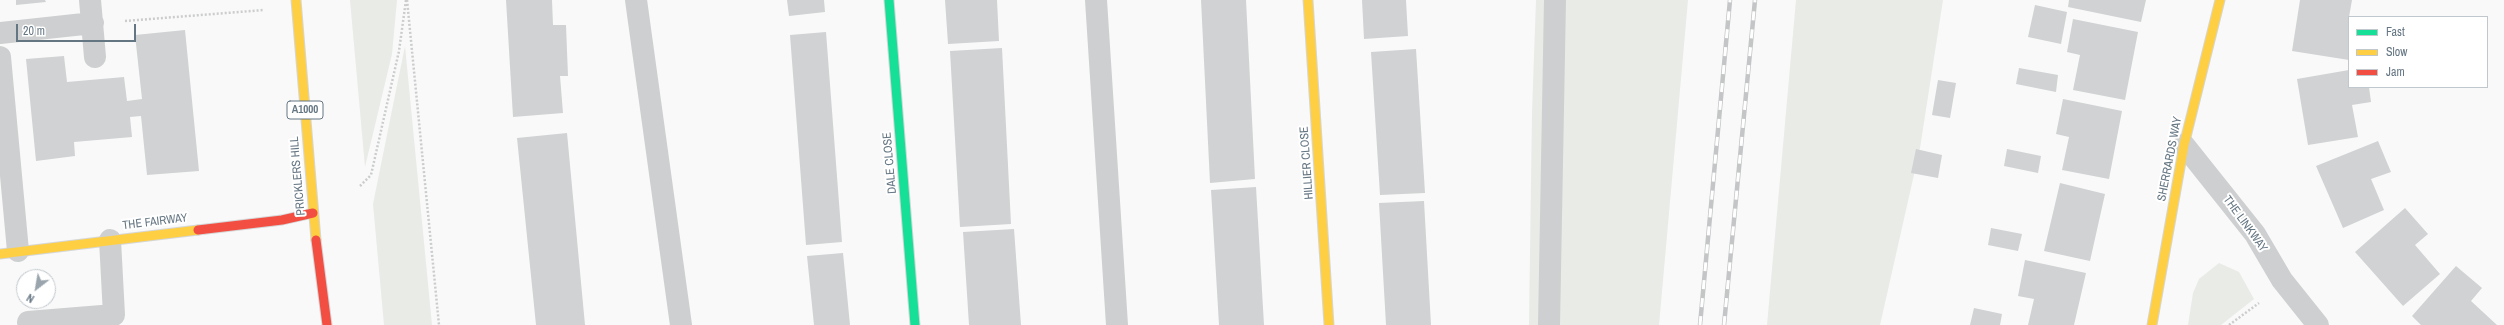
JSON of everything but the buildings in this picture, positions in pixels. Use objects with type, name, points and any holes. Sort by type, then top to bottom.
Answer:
[{"type":"street","points":[[90,0],[95,57]]},
{"type":"street","points":[[636,0],[681,325]]},
{"type":"street","name":"DALE CLOSE","points":[[889,0],[915,325]]},
{"type":"street","points":[[1096,0],[1117,325]]},
{"type":"street","name":"HILLIER CLOSE","points":[[1308,0],[1330,325]]},
{"type":"street","points":[[1549,325],[1555,0]]},
{"type":"street","name":"SHERRARDS WAY","points":[[2152,325],[2184,145],[2220,0]]},
{"type":"street","name":"PRICKLERS HILL","points":[[297,4],[313,213],[327,325]]},
{"type":"street","points":[[0,33],[93,23]]},
{"type":"street","points":[[0,57],[9,253]]},
{"type":"street","name":"THE LINKWAY","points":[[2184,145],[2255,234],[2282,280],[2318,325]]},
{"type":"street","name":"THE FAIRWAY","points":[[9,253],[282,220],[313,213]]},
{"type":"street","points":[[28,322],[114,314],[110,240]]},
{"type":"path","points":[[360,186],[371,176],[399,50],[406,0]]},
{"type":"path","points":[[406,0],[439,325]]},
{"type":"path","points":[[93,23],[297,4]]},
{"type":"shaded area","points":[[350,0],[397,0],[392,54],[365,167]]},
{"type":"shaded area","points":[[1536,0],[1688,0],[1659,325],[1529,325],[1532,113]]},
{"type":"shaded area","points":[[1796,0],[1943,0],[1920,148],[1880,325],[1767,325]]},
{"type":"shaded area","points":[[405,46],[432,325],[384,325],[373,204]]},
{"type":"shaded area","points":[[2219,263],[2239,272],[2254,299],[2221,325],[2188,325],[2193,293],[2199,279]]},
{"type":"railway","points":[[1700,325],[1730,0]]},
{"type":"railway","points":[[1724,325],[1755,0]]},
{"type":"traffic: fast","points":[[889,0],[915,325]]},
{"type":"traffic: slow","points":[[296,0],[316,240]]},
{"type":"traffic: slow","points":[[1308,0],[1329,325]]},
{"type":"traffic: slow","points":[[2152,325],[2184,145],[2220,0]]},
{"type":"traffic: slow","points":[[0,254],[198,230]]},
{"type":"traffic: jam","points":[[198,230],[282,220],[313,213]]},
{"type":"traffic: jam","points":[[316,240],[327,325]]}]
